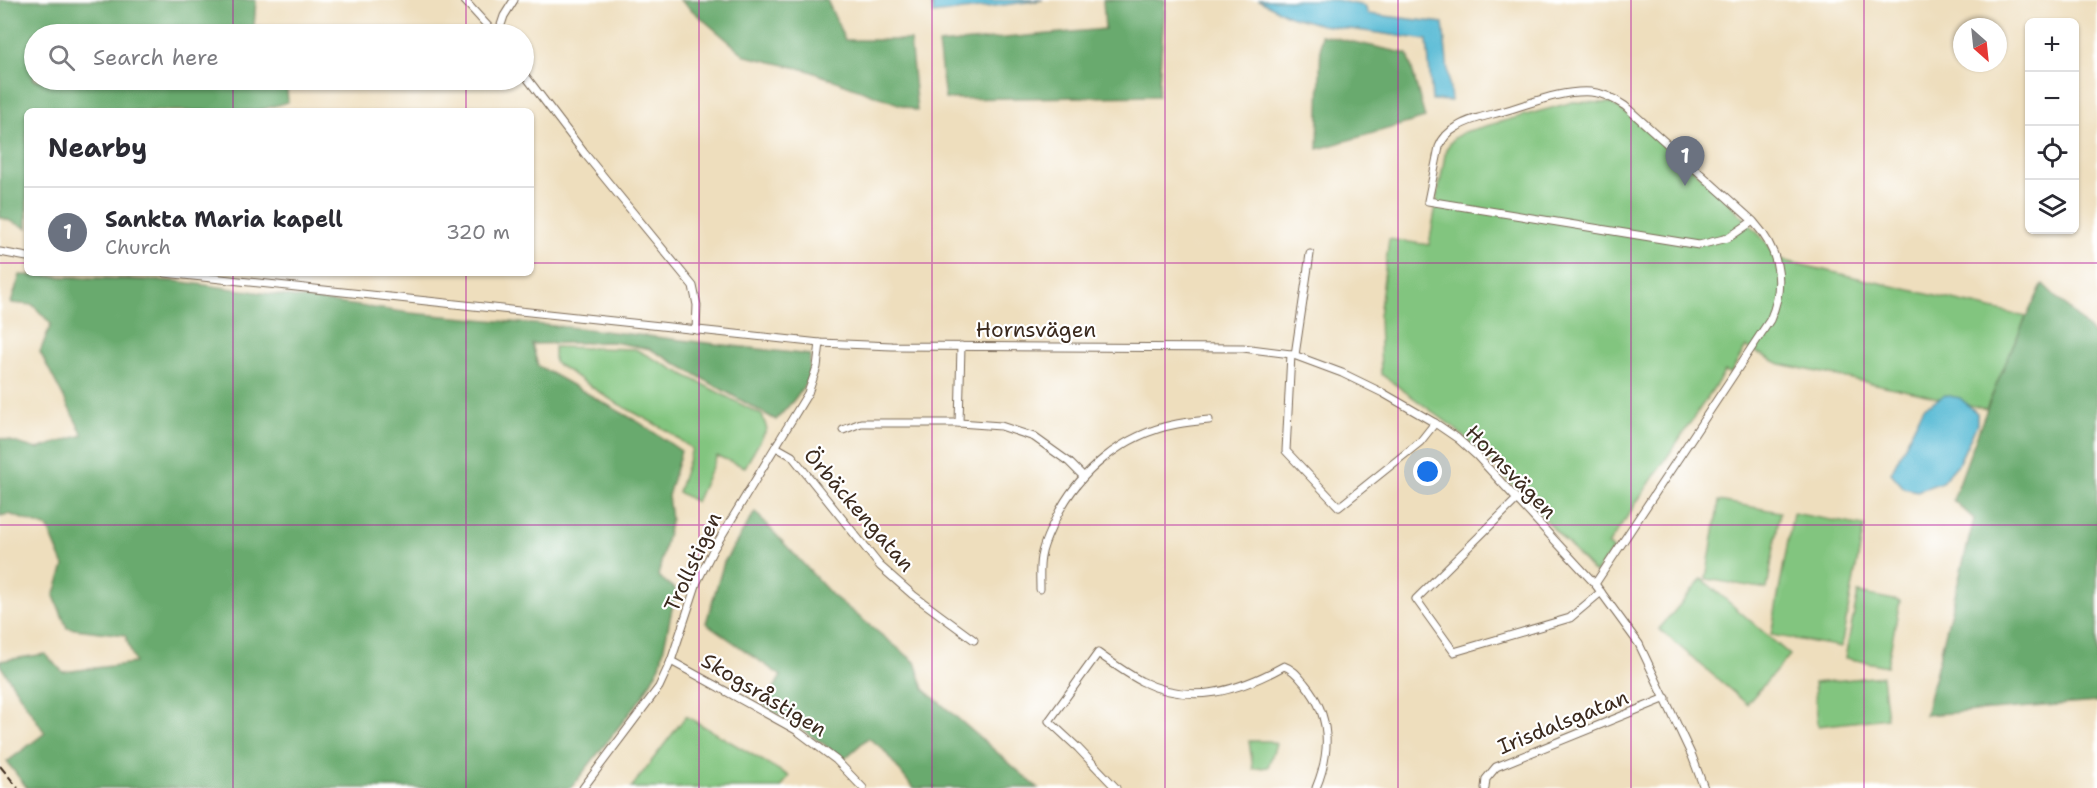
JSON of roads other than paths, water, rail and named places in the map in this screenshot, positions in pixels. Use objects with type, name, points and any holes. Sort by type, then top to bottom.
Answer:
[{"type":"street","points":[[464,0],[487,24]]},
{"type":"street","points":[[501,24],[514,0]]},
{"type":"street","points":[[534,87],[607,182],[693,286],[697,305],[696,330]]},
{"type":"street","points":[[1595,584],[1770,320],[1780,287],[1779,273],[1771,248],[1754,221],[1625,106],[1615,99],[1594,92],[1567,93],[1458,126],[1446,135],[1438,147],[1428,201],[1699,245],[1728,238],[1754,221]]},
{"type":"street","points":[[0,252],[24,256]]},
{"type":"street","points":[[1310,254],[1293,355],[1286,452],[1339,507],[1420,442],[1435,423]]},
{"type":"street","name":"Hornsvägen","points":[[193,276],[820,343],[961,346],[1178,346],[1243,348],[1293,355],[1342,373],[1383,393],[1435,423],[1477,456],[1602,592],[1639,644],[1666,698],[1704,788]]},
{"type":"street","name":"Trollstigen","points":[[583,788],[659,687],[671,661],[686,613],[713,549],[801,406],[813,381],[820,343]]},
{"type":"street","points":[[959,423],[961,346]]},
{"type":"street","points":[[1040,589],[1040,559],[1044,544],[1060,508],[1083,476],[1107,457],[1139,437],[1176,424],[1209,420]]},
{"type":"street","points":[[843,430],[861,423],[959,423],[1000,426],[1026,434],[1049,447],[1083,476]]},
{"type":"street","name":"Örbäckengatan","points":[[776,447],[792,456],[880,566],[913,595],[974,640]]},
{"type":"street","points":[[1517,499],[1416,599],[1454,652],[1570,618],[1602,592]]},
{"type":"street","points":[[1116,788],[1049,721],[1098,653],[1141,680],[1173,692],[1189,694],[1225,691],[1246,685],[1284,666],[1295,672],[1309,688],[1323,714],[1327,730],[1325,762],[1316,788]]},
{"type":"street","name":"Skogsråstigen","points":[[671,661],[796,730],[836,760],[863,788]]},
{"type":"street","name":"Irisdalsgatan","points":[[1485,788],[1486,779],[1496,767],[1666,698]]},
{"type":"water","points":[[932,0],[1043,0],[933,14]]},
{"type":"water","points":[[1258,0],[1336,0],[1365,6],[1368,14],[1443,23],[1451,101],[1432,100],[1427,40],[1322,25],[1290,16]]},
{"type":"water","points":[[1945,395],[1960,398],[1977,413],[1977,424],[1958,464],[1942,482],[1917,491],[1904,488],[1891,473],[1924,407]]},
{"type":"railway","points":[[0,766],[18,788]]},
{"type":"place","name":"Sankta Maria kapell","points":[[1685,186]]}]
